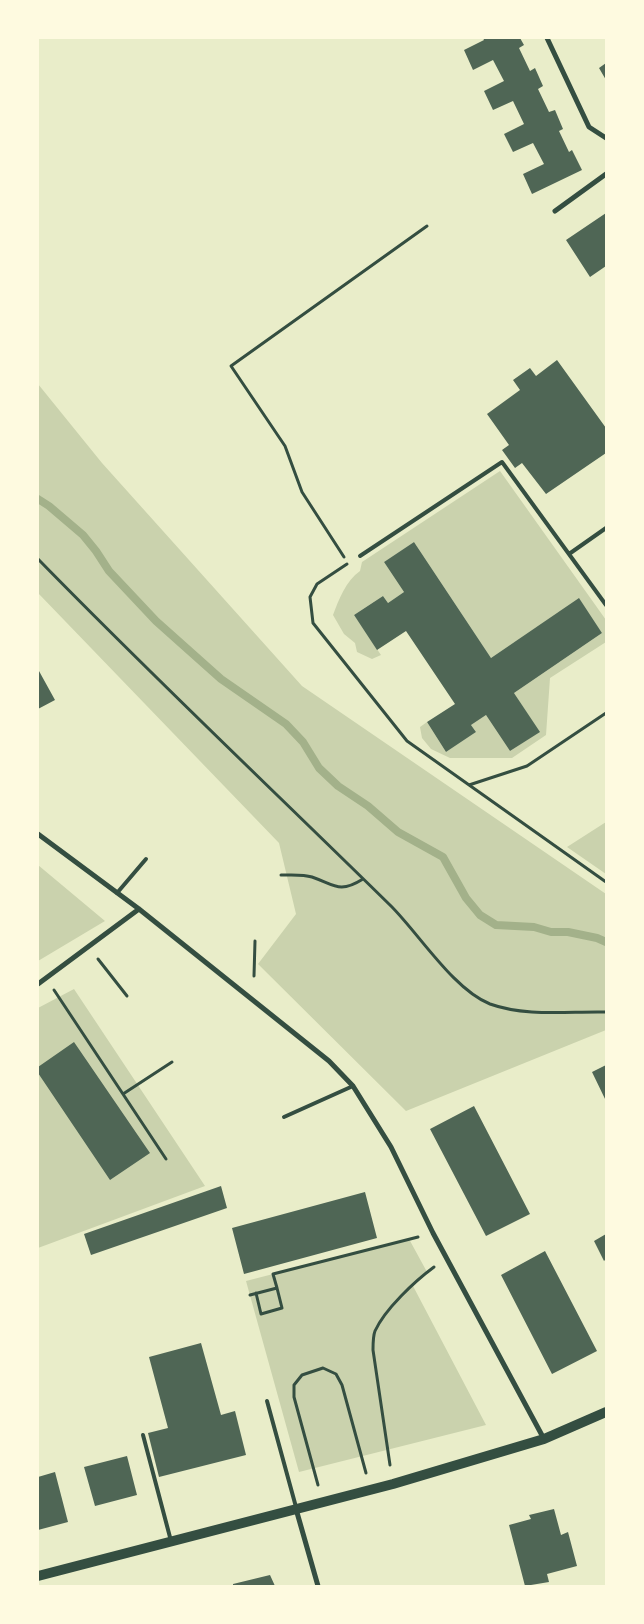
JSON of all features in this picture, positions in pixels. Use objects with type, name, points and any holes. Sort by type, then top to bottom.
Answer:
[{"type":"main road","points":[[38,1576],[393,1484],[544,1440],[606,1412]]},
{"type":"street","points":[[547,38],[589,127],[606,138]]},
{"type":"street","points":[[554,211],[606,174]]},
{"type":"street","points":[[38,834],[139,909],[328,1061],[354,1086],[391,1148],[433,1233],[544,1440]]},
{"type":"street","points":[[38,984],[139,909]]},
{"type":"street","points":[[296,1509],[318,1586]]},
{"type":"lane","points":[[360,556],[502,462],[606,604]]},
{"type":"lane","points":[[569,554],[606,528]]},
{"type":"lane","points":[[117,893],[146,859]]},
{"type":"lane","points":[[284,1116],[354,1086]]},
{"type":"lane","points":[[268,1401],[296,1509]]},
{"type":"lane","points":[[143,1435],[172,1541]]},
{"type":"path","points":[[348,563],[302,492],[285,446],[231,366],[427,226]]},
{"type":"path","points":[[360,556],[317,584],[310,597],[313,623],[407,741],[606,882]]},
{"type":"path","points":[[38,559],[123,645],[393,908],[460,984],[489,1003],[518,1010],[606,1012]]},
{"type":"path","points":[[468,785],[527,766],[606,712]]},
{"type":"path","points":[[281,875],[310,876],[335,887],[350,887],[363,879]]},
{"type":"path","points":[[254,976],[256,940]]},
{"type":"path","points":[[89,947],[127,996]]},
{"type":"path","points":[[46,978],[166,1159]]},
{"type":"path","points":[[123,1094],[172,1062]]},
{"type":"path","points":[[256,1293],[261,1314],[282,1308],[273,1274],[433,1233]]},
{"type":"path","points":[[393,1484],[373,1350],[374,1333],[382,1318],[423,1275],[446,1257]]},
{"type":"path","points":[[250,1295],[277,1288]]},
{"type":"path","points":[[323,1503],[294,1397],[294,1385],[302,1374],[323,1368],[336,1374],[342,1385],[370,1490]]},
{"type":"green space","points":[[38,384],[102,463],[302,686],[606,894],[606,1030],[406,1111],[258,964],[296,914],[279,843],[38,593]]},
{"type":"green space","points":[[500,471],[606,620],[606,642],[550,678],[546,735],[512,758],[450,758],[431,749],[422,738],[420,727],[427,722],[446,752],[476,732],[471,725],[486,715],[510,751],[539,732],[514,693],[602,633],[579,599],[491,658],[414,542],[384,562],[404,592],[388,603],[383,596],[354,615],[381,655],[372,659],[357,652],[355,643],[344,634],[333,615],[347,585],[360,571],[362,562]]},
{"type":"green space","points":[[606,822],[606,874],[567,847]]},
{"type":"green space","points":[[38,865],[105,921],[38,961]]},
{"type":"green space","points":[[74,989],[205,1186],[38,1248],[38,1008]]},
{"type":"green space","points":[[409,1239],[427,1272],[413,1286],[486,1425],[299,1472],[246,1281]]},
{"type":"building","points":[[483,38],[520,38],[524,45],[519,48],[530,71],[535,68],[543,86],[538,89],[549,112],[555,110],[563,129],[559,131],[569,152],[572,150],[582,170],[532,194],[523,174],[544,164],[533,143],[513,152],[504,134],[524,124],[513,101],[493,110],[484,91],[504,81],[493,60],[473,70],[464,50],[484,40]]},
{"type":"building","points":[[606,63],[606,80],[599,68]]},
{"type":"building","points":[[606,213],[606,266],[590,277],[566,240]]},
{"type":"building","points":[[557,360],[606,428],[606,453],[546,494],[522,463],[515,468],[502,450],[509,445],[487,414],[520,390],[513,380],[530,368],[536,376]]},
{"type":"building","points":[[414,542],[491,658],[579,598],[602,633],[514,693],[540,732],[510,751],[486,715],[471,725],[476,732],[446,752],[427,722],[455,704],[406,631],[377,650],[354,615],[383,596],[388,603],[404,592],[384,562]]},
{"type":"building","points":[[38,672],[55,700],[38,709]]},
{"type":"building","points":[[74,1042],[150,1153],[110,1180],[38,1073],[38,1067]]},
{"type":"building","points":[[606,1065],[606,1101],[592,1072]]},
{"type":"building","points":[[474,1106],[530,1214],[486,1236],[430,1129]]},
{"type":"building","points":[[221,1186],[227,1208],[91,1255],[84,1234]]},
{"type":"building","points":[[365,1192],[377,1238],[244,1274],[232,1228]]},
{"type":"building","points":[[606,1234],[606,1259],[604,1261],[594,1241]]},
{"type":"building","points":[[545,1251],[597,1351],[552,1374],[501,1275]]},
{"type":"building","points":[[201,1343],[221,1415],[235,1411],[246,1455],[159,1477],[148,1433],[168,1428],[149,1357]]},
{"type":"building","points":[[127,1456],[137,1495],[95,1506],[84,1467]]},
{"type":"building","points":[[55,1472],[68,1522],[38,1530],[38,1477]]},
{"type":"building","points":[[554,1509],[561,1535],[568,1532],[577,1566],[547,1574],[549,1582],[525,1586],[509,1525],[531,1519],[529,1515]]},
{"type":"building","points":[[270,1575],[275,1586],[233,1586],[233,1584]]},
{"type":"waterway","points":[[38,499],[83,535],[109,571],[156,621],[221,679],[286,724],[303,742],[319,768],[338,786],[368,806],[398,832],[443,857],[466,898],[480,915],[496,925],[534,927],[551,932],[568,932],[597,938],[606,942]]}]
